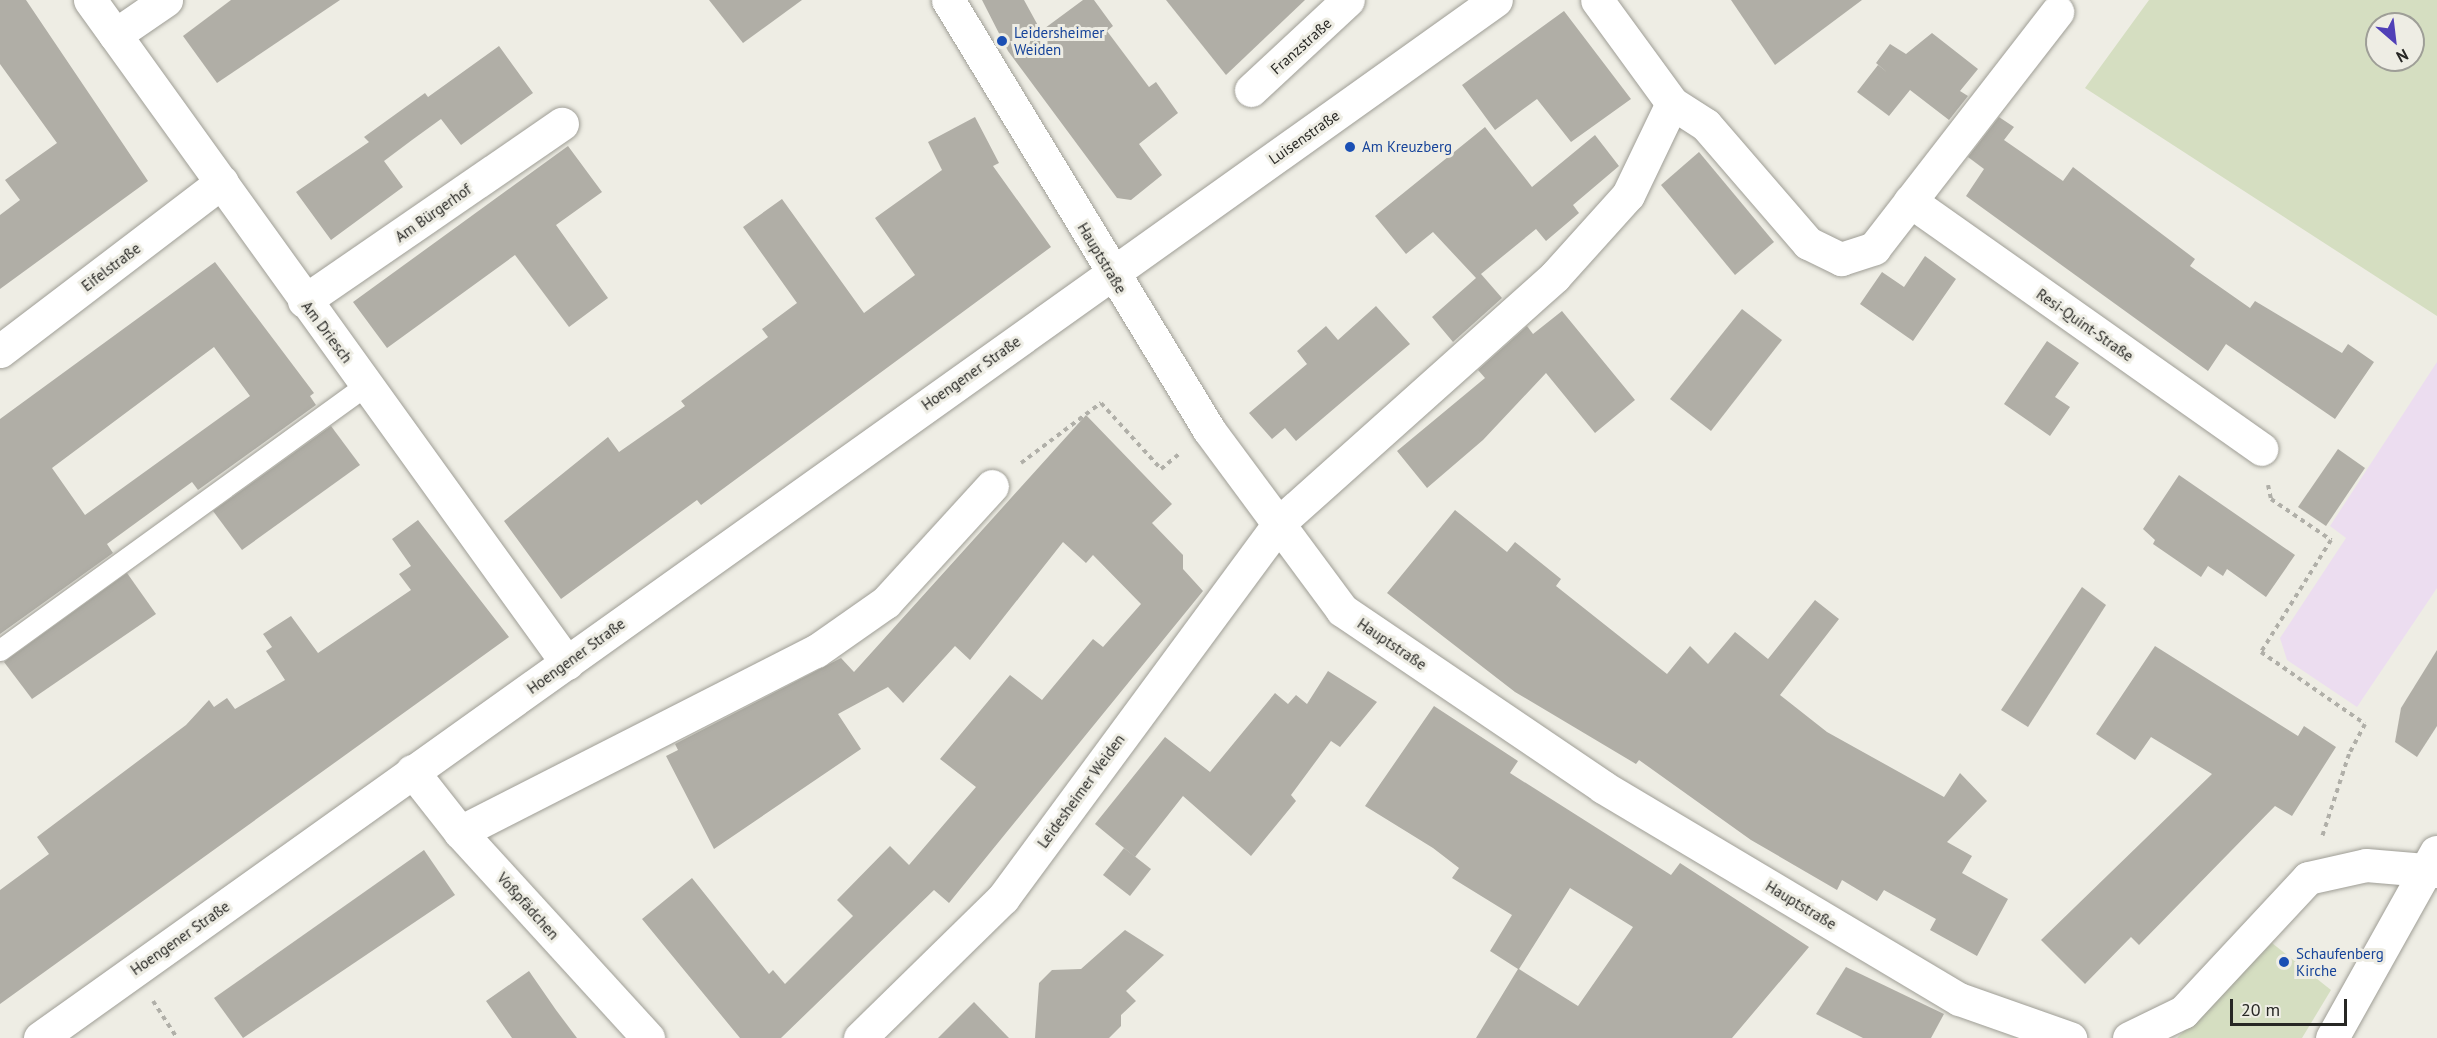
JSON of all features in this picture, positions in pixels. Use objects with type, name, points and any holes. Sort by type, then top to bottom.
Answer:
[{"type":"street","name":"Am Driesch","points":[[90,0],[222,182],[304,302],[367,384],[567,663]]},
{"type":"street","points":[[115,35],[166,0]]},
{"type":"street","name":"Hauptstraße","points":[[948,0],[1209,430],[1342,610],[1604,787],[1959,999],[2070,1038]]},
{"type":"street","name":"Franzstraße","points":[[1251,90],[1348,0]]},
{"type":"street","name":"Luisenstraße","points":[[1112,273],[1496,0]]},
{"type":"street","points":[[1597,0],[1672,103],[1706,124],[1808,243],[1841,259],[1874,248],[2057,12]]},
{"type":"street","points":[[1279,523],[1555,276],[1628,195],[1672,103]]},
{"type":"street","name":"Am Bürgerhof","points":[[304,302],[562,124]]},
{"type":"street","name":"Eifelstraße","points":[[0,351],[222,182]]},
{"type":"street","name":"Resi-Quint-Straße","points":[[1910,201],[2261,449]]},
{"type":"street","name":"Hoengener Straße","points":[[40,1038],[1112,273]]},
{"type":"street","points":[[460,832],[816,651],[886,602],[992,486]]},
{"type":"street","name":"Leidesheimer Weiden","points":[[860,1038],[1003,898],[1279,523]]},
{"type":"street","name":"Voßpfädchen","points":[[412,771],[460,832],[648,1038]]},
{"type":"street","points":[[2129,1038],[2184,1012],[2308,879],[2366,865],[2434,862]]},
{"type":"street","points":[[2332,1038],[2434,862]]},
{"type":"lane","points":[[0,650],[367,384]]},
{"type":"path","points":[[992,486],[1101,403],[1161,469],[1209,430]]},
{"type":"path","points":[[2261,449],[2271,499],[2331,540],[2261,652],[2365,724],[2349,754],[2308,879]]},
{"type":"shaded area","points":[[2437,362],[2437,588],[2357,707],[2287,660],[2280,638],[2346,538],[2330,526]]},
{"type":"green space","points":[[2149,0],[2437,0],[2437,316],[2085,88]]},
{"type":"green space","points":[[2272,943],[2331,990],[2302,1038],[2177,1038]]},
{"type":"building","points":[[0,0],[26,0],[148,181],[0,289],[0,215],[20,200],[5,180],[57,143],[0,64]]},
{"type":"building","points":[[231,0],[340,0],[217,83],[183,36]]},
{"type":"building","points":[[709,0],[802,0],[743,43]]},
{"type":"building","points":[[982,0],[1024,0],[1041,31],[1083,0],[1094,0],[1113,26],[1107,31],[1149,87],[1156,82],[1178,113],[1139,144],[1162,175],[1131,200],[1117,198],[1008,51]]},
{"type":"building","points":[[1166,0],[1305,0],[1226,75]]},
{"type":"building","points":[[1731,0],[1862,0],[1775,65]]},
{"type":"building","points":[[1564,11],[1631,99],[1571,142],[1537,99],[1495,130],[1462,85]]},
{"type":"building","points":[[1932,33],[1978,69],[1960,91],[1968,96],[1949,120],[1910,90],[1889,116],[1857,92],[1878,65],[1888,73],[1876,63],[1890,44],[1906,54]]},
{"type":"building","points":[[499,46],[533,93],[461,145],[441,119],[412,140],[384,161],[403,187],[331,240],[296,192],[369,142],[364,137],[425,93],[428,97]]},
{"type":"building","points":[[975,117],[999,163],[993,166],[1051,247],[701,505],[697,500],[561,599],[504,521],[608,437],[619,452],[685,406],[681,401],[768,337],[762,329],[797,303],[743,227],[782,199],[864,313],[915,275],[875,218],[942,170],[928,142]]},
{"type":"building","points":[[1999,117],[2014,127],[2004,140],[2063,181],[2073,167],[2195,259],[2190,266],[2250,308],[2255,301],[2342,353],[2348,344],[2374,362],[2335,419],[2226,344],[2208,371],[1966,196],[1984,169],[1968,157]]},
{"type":"building","points":[[1485,127],[1532,187],[1595,135],[1619,166],[1573,205],[1579,213],[1546,241],[1536,229],[1481,274],[1502,298],[1453,342],[1432,317],[1476,278],[1433,232],[1406,254],[1375,216]]},
{"type":"building","points":[[568,146],[602,192],[556,225],[608,298],[569,327],[515,255],[387,348],[353,302]]},
{"type":"building","points":[[1699,152],[1774,242],[1735,275],[1661,185]]},
{"type":"building","points":[[1925,256],[1956,279],[1913,341],[1860,304],[1882,272],[1904,287]]},
{"type":"building","points":[[215,262],[314,393],[310,396],[316,405],[198,490],[192,482],[107,544],[113,553],[0,634],[0,419]],"holes":[[[214,347],[250,396],[85,515],[52,468]]]},
{"type":"building","points":[[1376,306],[1410,344],[1296,441],[1285,428],[1272,439],[1249,413],[1307,364],[1297,351],[1326,326],[1338,340]]},
{"type":"building","points":[[1742,309],[1782,340],[1711,431],[1670,399]]},
{"type":"building","points":[[1562,311],[1635,400],[1595,433],[1546,373],[1483,440],[1427,488],[1397,451],[1485,378],[1478,370],[1527,326],[1533,334]]},
{"type":"building","points":[[2047,341],[2079,363],[2055,397],[2070,407],[2050,436],[2004,404]]},
{"type":"building","points":[[1086,415],[1172,504],[1152,523],[1183,555],[1183,569],[1203,591],[949,903],[934,890],[781,1038],[740,1038],[642,919],[692,878],[769,974],[773,970],[785,984],[853,916],[837,900],[890,846],[909,865],[976,787],[940,759],[1010,675],[1042,700],[1093,639],[1103,647],[1141,604],[1093,555],[1086,563],[1063,542],[970,660],[955,646],[903,703],[888,687],[838,714],[861,749],[714,849],[666,756],[678,750],[675,744],[841,658],[854,672]]},
{"type":"building","points":[[331,426],[360,465],[242,550],[213,511]]},
{"type":"building","points":[[2338,449],[2365,468],[2326,526],[2298,507]]},
{"type":"building","points":[[2179,475],[2295,555],[2266,597],[2227,569],[2223,576],[2208,566],[2201,577],[2153,544],[2155,540],[2143,529]]},
{"type":"building","points":[[1455,510],[1507,552],[1515,542],[1561,579],[1556,586],[1667,674],[1690,646],[1708,664],[1735,632],[1768,659],[1815,600],[1839,619],[1780,695],[1827,732],[1944,797],[1960,773],[1987,801],[1947,842],[1972,856],[1962,873],[2008,899],[1977,956],[1930,930],[1936,919],[1884,890],[1877,901],[1842,880],[1837,890],[1751,840],[1639,760],[1636,764],[1515,692],[1387,593]]},
{"type":"building","points":[[418,520],[509,637],[0,1004],[0,890],[49,854],[37,837],[186,725],[209,700],[214,707],[227,698],[235,709],[285,680],[266,651],[272,647],[263,634],[291,616],[318,653],[411,590],[399,574],[411,566],[392,539]]},
{"type":"building","points":[[127,573],[156,614],[32,699],[4,662]]},
{"type":"building","points":[[2082,587],[2106,605],[2028,727],[2001,710]]},
{"type":"building","points":[[2155,646],[2298,736],[2304,726],[2336,747],[2292,816],[2275,806],[2139,945],[2131,937],[2085,984],[2041,940],[2212,774],[2151,737],[2135,760],[2096,734]]},
{"type":"building","points":[[2437,650],[2437,726],[2417,757],[2395,742],[2401,708]]},
{"type":"building","points":[[1328,671],[1377,702],[1340,747],[1331,741],[1291,795],[1296,801],[1251,856],[1183,796],[1135,857],[1095,824],[1165,737],[1210,772],[1275,693],[1288,704],[1296,695],[1307,704]]},
{"type":"building","points":[[1434,706],[1518,761],[1510,773],[1671,875],[1680,863],[1809,947],[1732,1038],[1476,1038],[1518,969],[1490,951],[1512,915],[1452,878],[1459,868],[1433,848],[1365,806]],"holes":[[[1570,888],[1633,927],[1578,1006],[1519,969]]]},
{"type":"building","points":[[1124,848],[1151,869],[1130,896],[1103,875]]},
{"type":"building","points":[[424,850],[455,895],[243,1038],[214,998]]},
{"type":"building","points":[[1125,930],[1164,955],[1126,991],[1136,1001],[1121,1015],[1121,1026],[1109,1038],[1035,1038],[1039,983],[1052,970],[1081,969]]},
{"type":"building","points":[[1846,967],[1944,1014],[1931,1038],[1863,1038],[1816,1014]]},
{"type":"building","points":[[529,971],[577,1038],[512,1038],[486,1001]]},
{"type":"building","points":[[974,1002],[1009,1038],[938,1038]]},
{"type":"place","name":"Leidersheimer Weiden","points":[[1002,41]]},
{"type":"place","name":"Am Kreuzberg","points":[[1350,147]]},
{"type":"place","name":"Schaufenberg Kirche","points":[[2284,962]]}]
